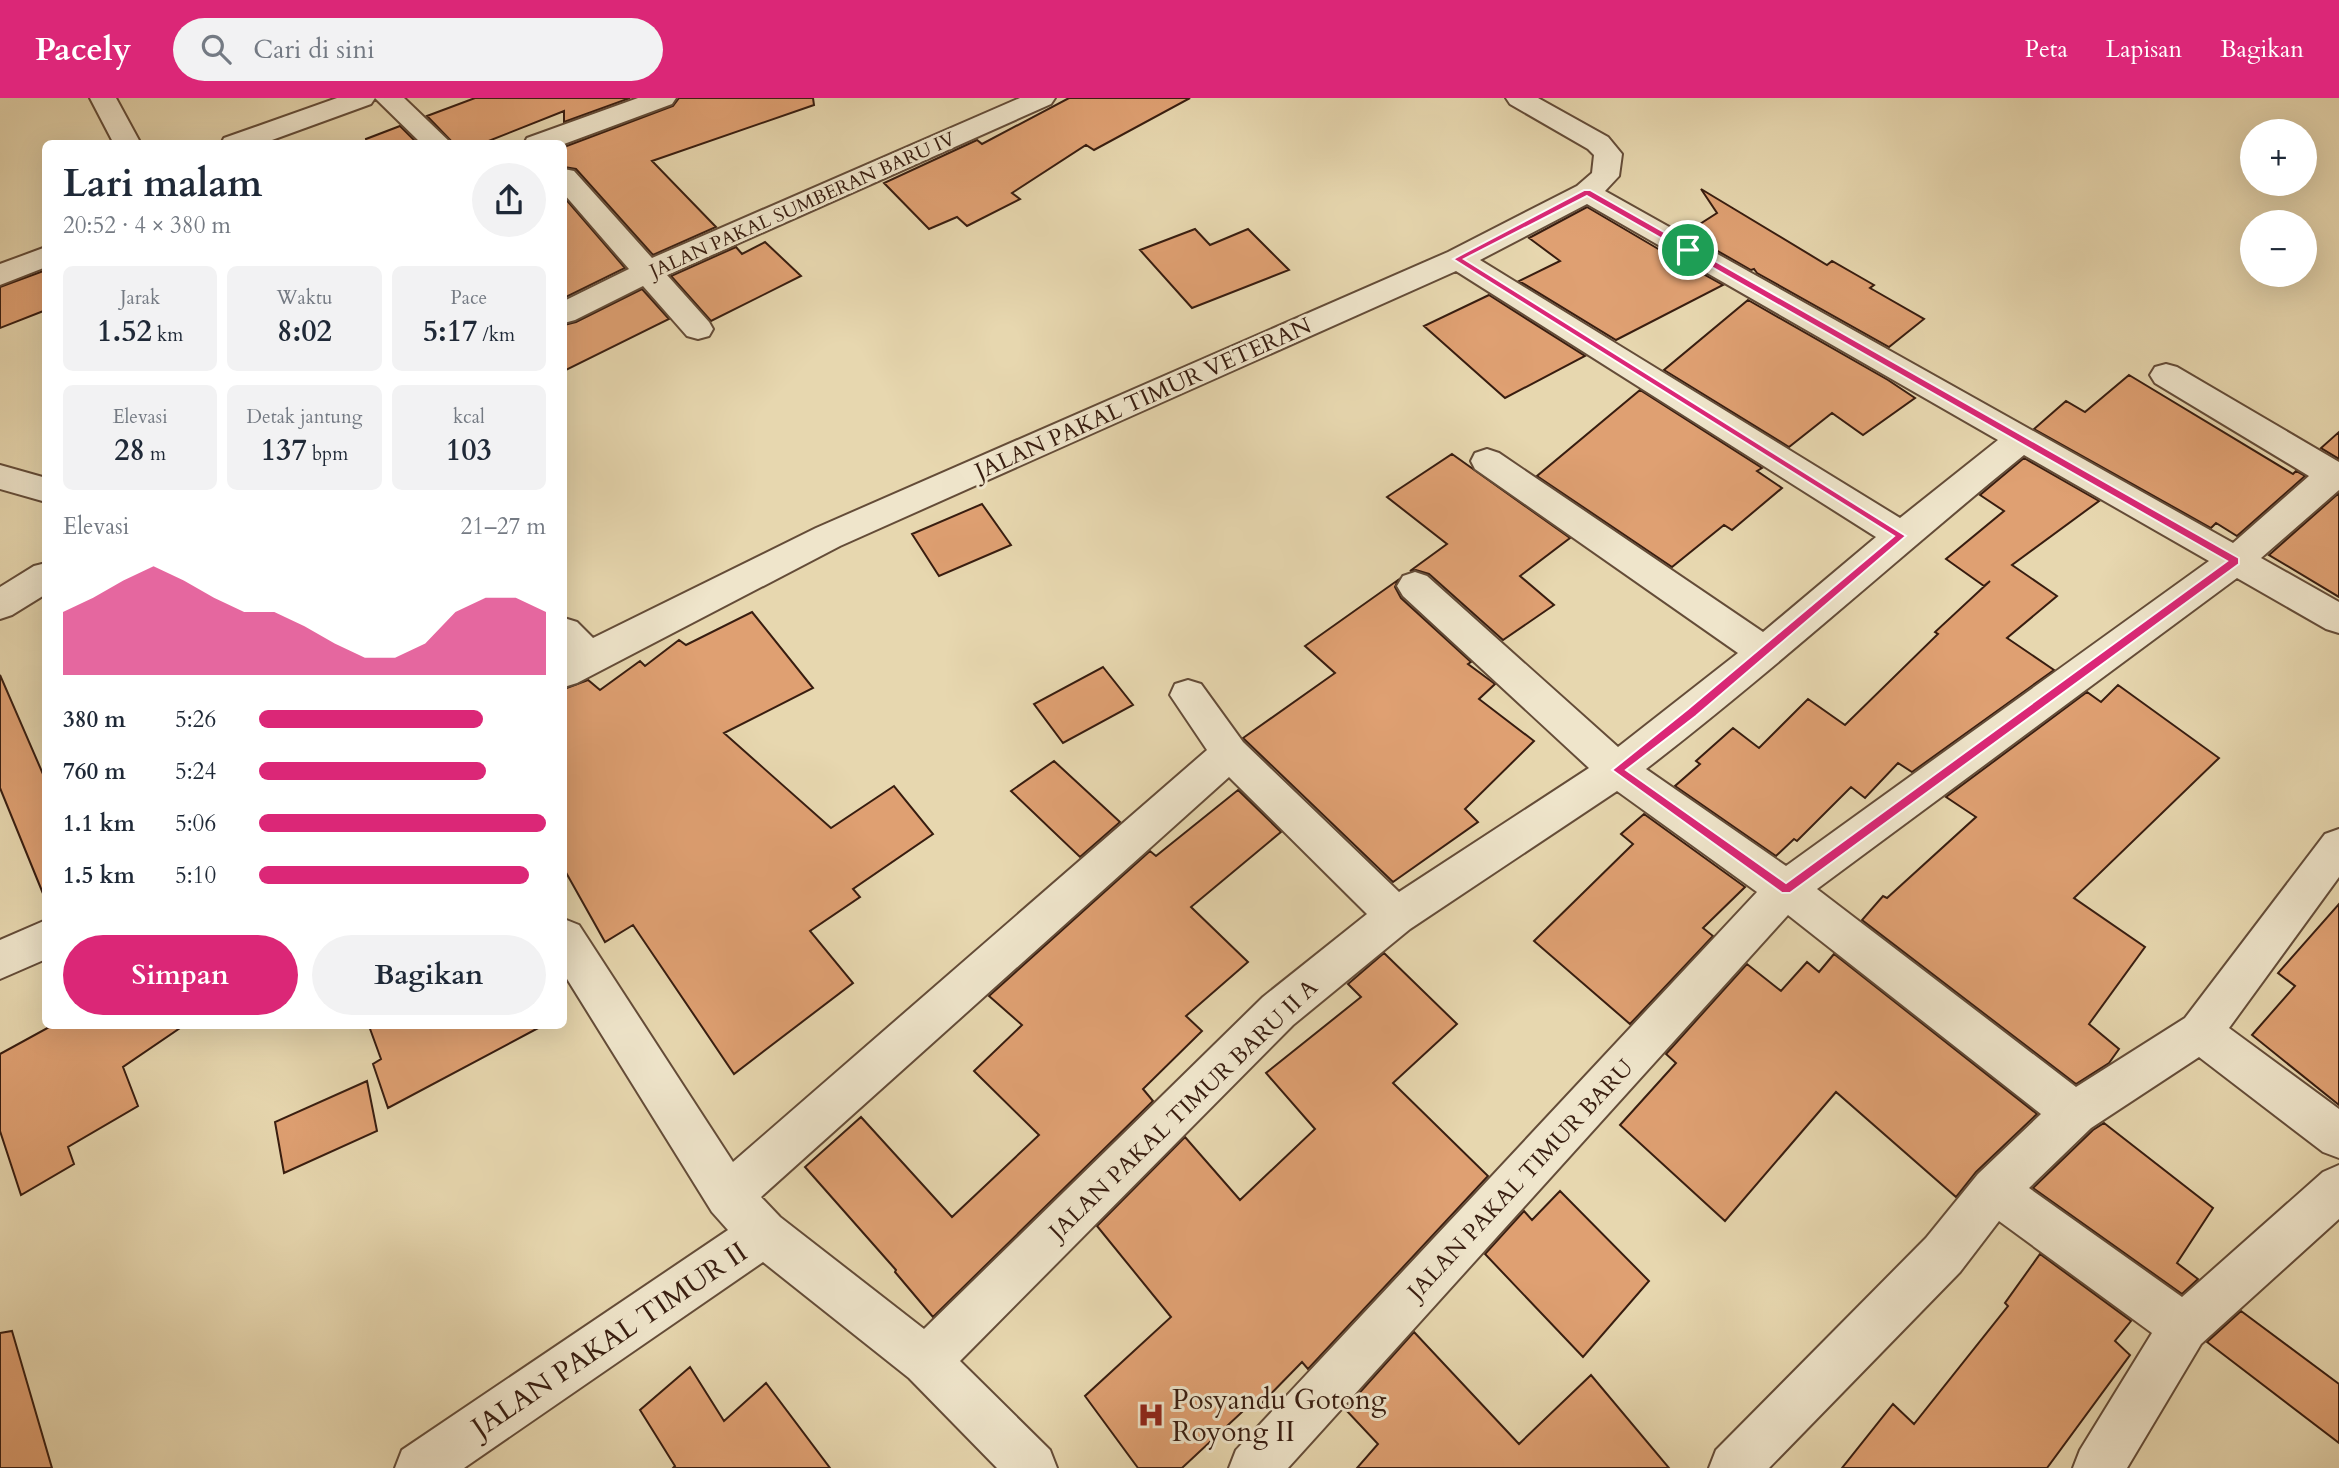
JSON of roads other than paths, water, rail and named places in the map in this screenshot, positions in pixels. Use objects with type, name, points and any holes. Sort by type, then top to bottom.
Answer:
[{"type":"street","points":[[103,98],[126,140]]},
{"type":"street","points":[[245,140],[362,98]]},
{"type":"street","points":[[388,98],[435,140]]},
{"type":"street","points":[[548,140],[663,98]]},
{"type":"street","name":"JALAN PAKAL SUMBERAN BARU IV","points":[[567,312],[647,272],[1042,98]]},
{"type":"street","name":"JALAN PAKAL TIMUR VETERAN","points":[[576,665],[828,537],[1458,259],[1587,192],[1605,177],[1608,154],[1598,143],[1520,98]]},
{"type":"street","points":[[567,180],[698,329]]},
{"type":"street","points":[[1587,192],[2339,620]]},
{"type":"street","points":[[0,275],[42,258]]},
{"type":"street","points":[[1458,259],[1901,536]]},
{"type":"street","name":"JALAN PAKAL TIMUR BARU","points":[[1254,1468],[1786,890],[2235,561],[2336,476],[2166,375]]},
{"type":"street","name":"JALAN PAKAL TIMUR BARU II A","points":[[926,1361],[1279,1011],[1396,916],[1617,770],[1692,713],[1901,536],[2021,440]]},
{"type":"street","points":[[1487,461],[1763,651]]},
{"type":"street","points":[[0,477],[42,488]]},
{"type":"street","points":[[0,605],[42,579]]},
{"type":"street","points":[[1415,586],[1617,770],[1786,890],[2075,1113]]},
{"type":"street","points":[[567,640],[576,665]]},
{"type":"street","points":[[1188,695],[1230,753],[1396,916]]},
{"type":"street","points":[[728,1196],[1230,753]]},
{"type":"street","points":[[1734,1468],[1943,1255],[1994,1190],[2075,1113],[2200,1032],[2339,846]]},
{"type":"street","points":[[0,960],[42,941]]},
{"type":"street","points":[[567,943],[728,1196],[764,1233],[926,1361],[1032,1468]]},
{"type":"street","points":[[2200,1032],[2339,1136]]},
{"type":"street","points":[[2098,1468],[2184,1327],[2339,1188]]},
{"type":"street","points":[[1994,1190],[2184,1327]]},
{"type":"street","name":"JALAN PAKAL TIMUR II","points":[[420,1468],[764,1233]]},
{"type":"place","name":"Posyandu Gotong Royong II","points":[[1151,1415]]}]
